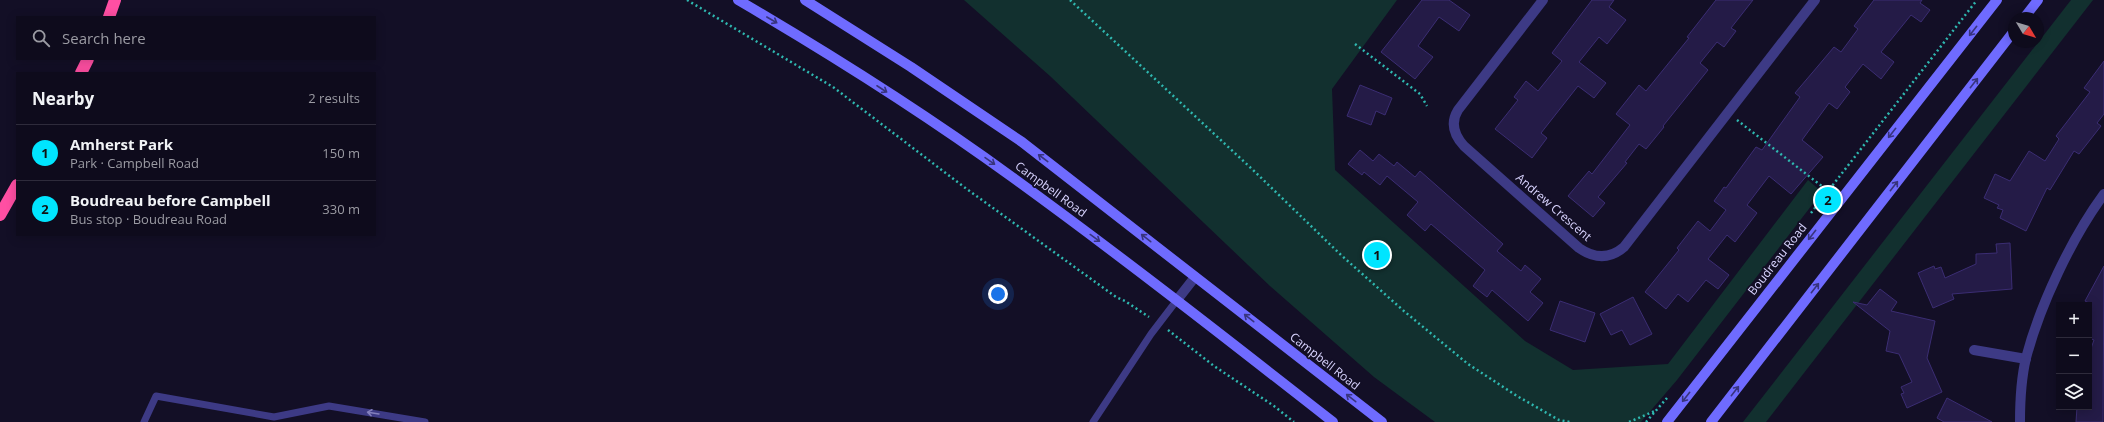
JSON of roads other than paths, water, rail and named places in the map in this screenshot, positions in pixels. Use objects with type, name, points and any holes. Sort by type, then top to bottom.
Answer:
[{"type":"highway","points":[[109,16],[115,0]]},
{"type":"highway","points":[[82,72],[88,60]]},
{"type":"highway","points":[[0,215],[16,187]]},
{"type":"main road","name":"Campbell Road","points":[[738,0],[806,40],[951,134],[1091,235],[1333,422]]},
{"type":"main road","name":"Campbell Road","points":[[805,0],[911,66],[1022,142],[1382,422]]},
{"type":"main road","name":"Boudreau Road","points":[[1667,422],[1997,0]]},
{"type":"main road","points":[[2029,12],[2038,0]]},
{"type":"main road","points":[[1711,422],[2008,39]]},
{"type":"street","name":"Andrew Crescent","points":[[1543,0],[1458,110],[1454,116],[1454,129],[1456,135],[1464,146],[1584,252],[1603,257],[1614,254],[1624,247],[1815,0]]},
{"type":"street","points":[[2020,422],[2021,395],[2026,359],[2060,269],[2088,216],[2104,194]]},
{"type":"street","points":[[1177,300],[1195,276]]},
{"type":"street","points":[[1974,350],[2026,359]]},
{"type":"lane","points":[[1093,422],[1151,334],[1177,300]]},
{"type":"lane","points":[[144,422],[156,396],[274,417],[329,406],[425,422]]},
{"type":"lane","points":[[274,417],[282,422]]},
{"type":"place","name":"Boudreau before Campbell","points":[[1828,200]]},
{"type":"place","name":"Amherst Park","points":[[1377,255]]}]
